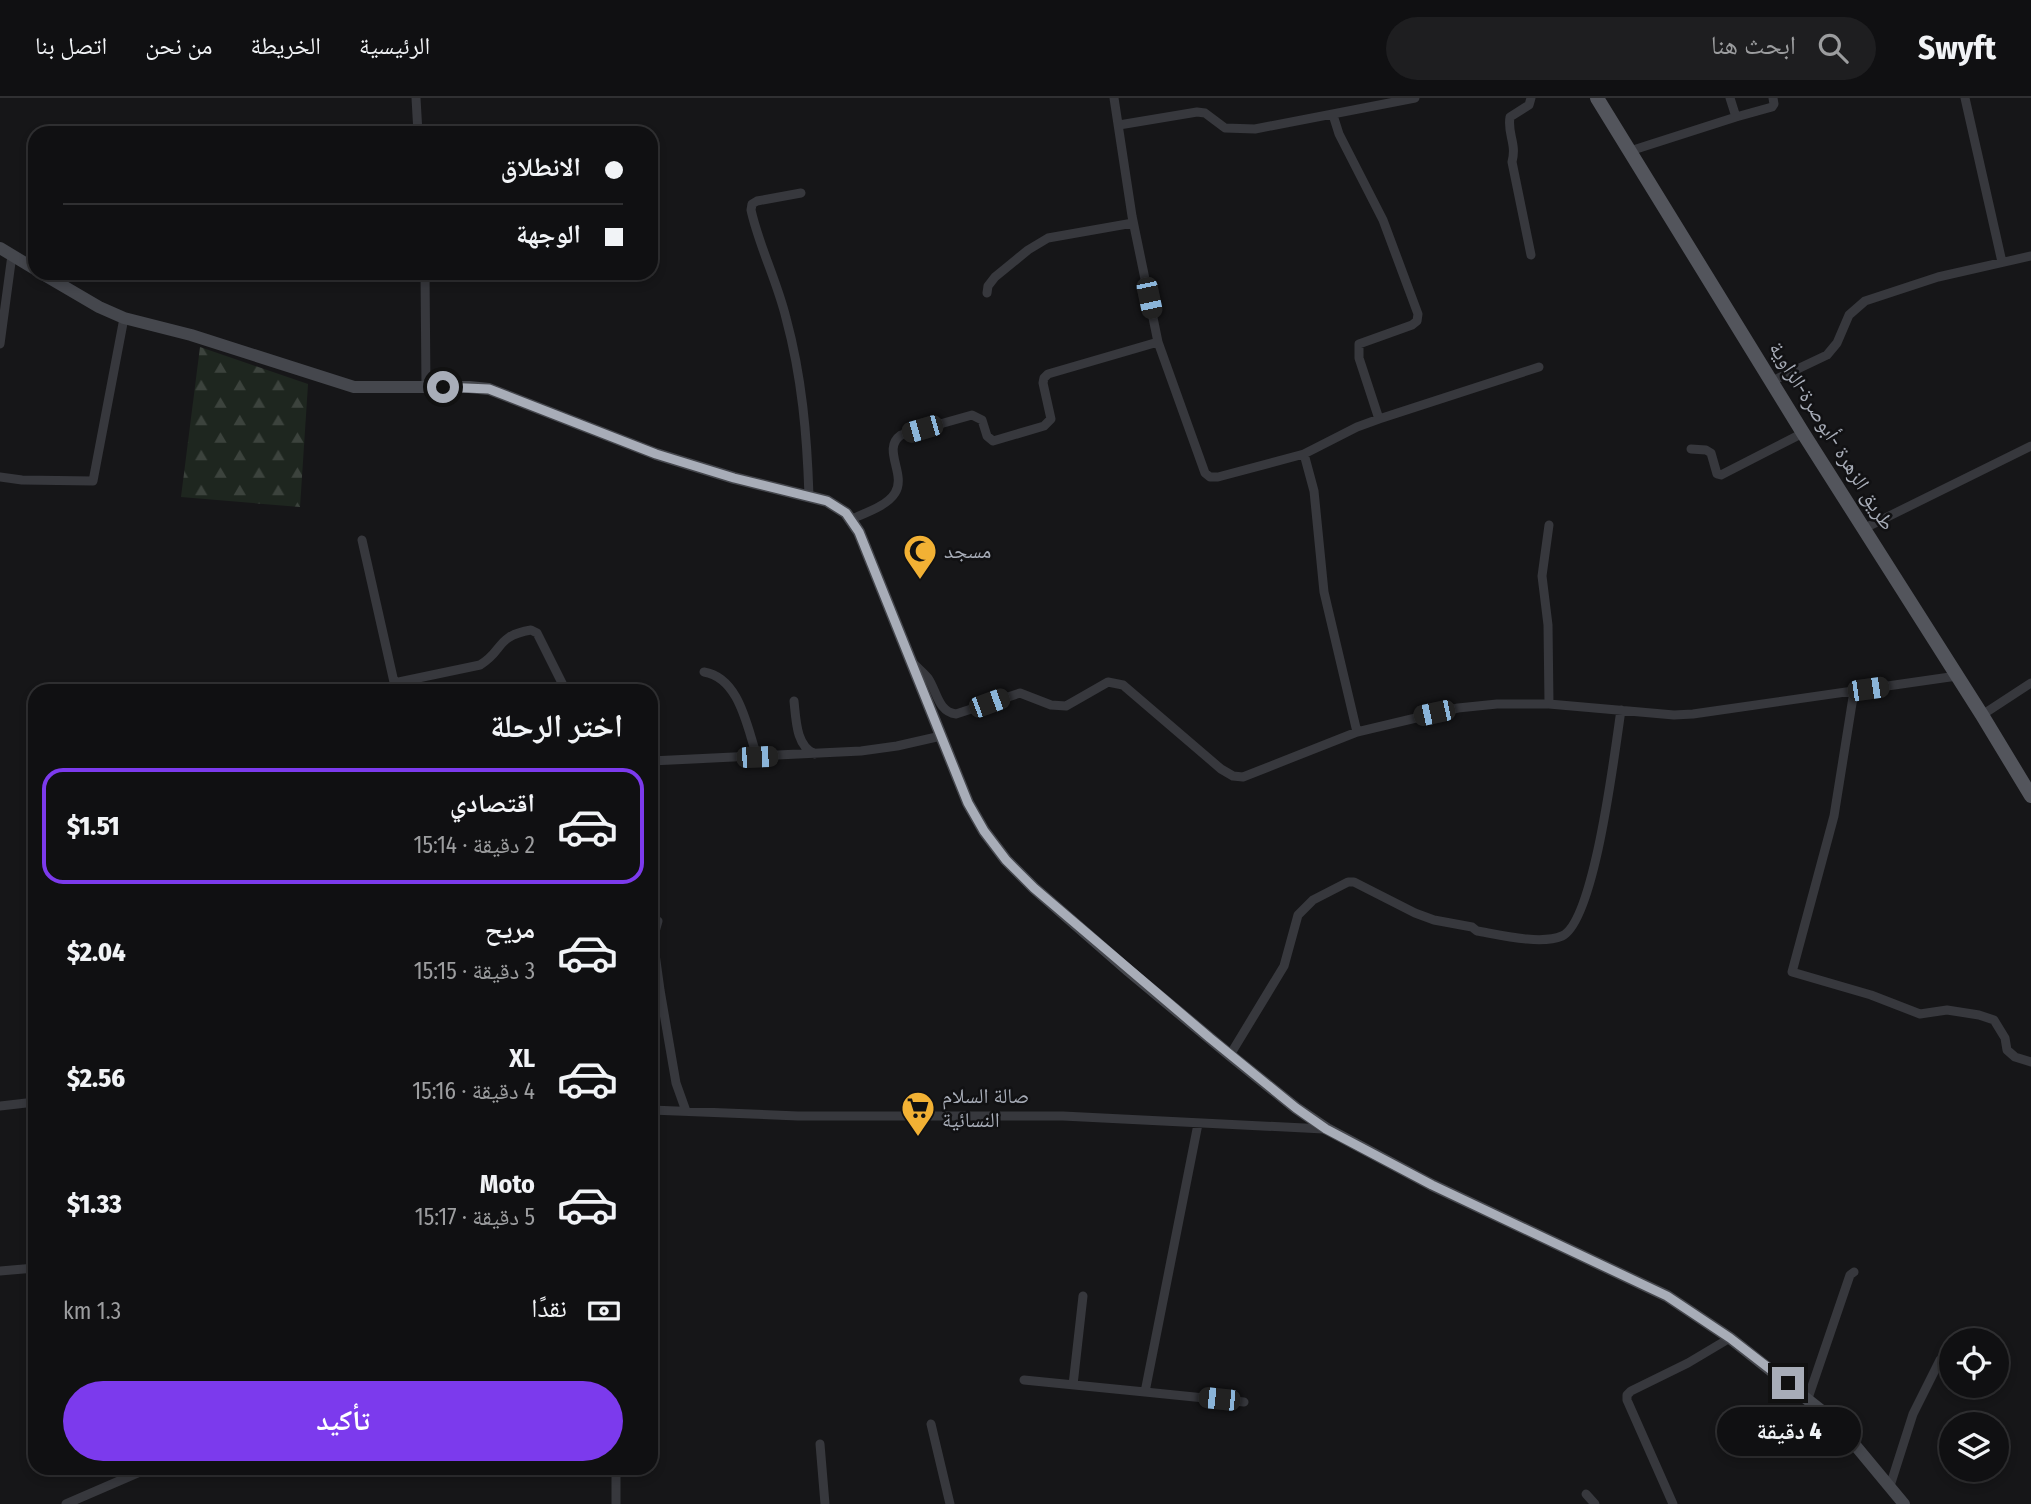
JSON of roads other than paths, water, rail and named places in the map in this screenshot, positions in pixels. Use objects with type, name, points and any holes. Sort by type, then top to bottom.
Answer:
[{"type":"main road","name":"طريق الزهرة -أبوصرة-الزاوية","points":[[1597,98],[2031,796]]},
{"type":"main road","points":[[0,248],[28,265]]},
{"type":"main road","points":[[53,280],[124,318],[214,342],[345,385],[489,389],[656,454],[834,505],[852,519],[975,817],[1012,867],[1129,971],[1230,1055],[1326,1129],[1432,1185],[1667,1296],[1730,1338],[1808,1398],[1845,1433],[1904,1504]]},
{"type":"street","points":[[416,98],[418,126]]},
{"type":"street","points":[[1114,98],[1133,223],[1158,342],[1205,473],[1210,477],[1304,454],[1379,419],[1539,367]]},
{"type":"street","points":[[1119,125],[1197,112],[1205,113],[1225,128],[1255,129],[1415,98]]},
{"type":"street","points":[[1531,98],[1529,105],[1510,117],[1508,124],[1515,148],[1512,162],[1531,255]]},
{"type":"street","points":[[1730,98],[1736,117]]},
{"type":"street","points":[[1630,151],[1772,107],[1773,98]]},
{"type":"street","points":[[1965,98],[2002,262]]},
{"type":"street","points":[[1333,115],[1339,134],[1384,220],[1418,314],[1417,321],[1412,325],[1359,344],[1359,358],[1379,419]]},
{"type":"street","points":[[801,193],[757,201],[752,204],[751,210],[786,316],[799,370],[805,411],[809,496]]},
{"type":"street","points":[[987,293],[988,286],[995,277],[1028,250],[1048,238],[1133,223]]},
{"type":"street","points":[[0,344],[12,255]]},
{"type":"street","points":[[1772,381],[1827,355],[1837,343],[1849,315],[1865,301],[1938,277],[2031,256]]},
{"type":"street","points":[[425,280],[426,387]]},
{"type":"street","points":[[0,477],[93,481],[124,318]]},
{"type":"street","points":[[852,519],[895,494],[899,477],[892,446],[894,440],[901,435],[972,415],[982,420],[987,436],[993,441],[1044,426],[1051,419],[1043,383],[1048,374],[1158,342]]},
{"type":"street","points":[[1691,449],[1711,453],[1717,474],[1721,475],[1803,433]]},
{"type":"street","points":[[1865,528],[2031,446]]},
{"type":"street","points":[[1304,454],[1314,491],[1324,593],[1357,732]]},
{"type":"street","points":[[1549,525],[1542,576],[1548,625],[1549,704]]},
{"type":"street","points":[[362,540],[394,684]]},
{"type":"street","points":[[407,684],[480,665],[487,661],[509,636],[531,630],[537,633],[562,684]]},
{"type":"street","points":[[911,662],[929,680],[943,708],[956,714],[1020,693],[1051,705],[1066,706],[1101,685],[1115,682],[1123,685],[1221,769],[1233,776],[1253,775],[1290,757],[1357,732],[1458,708],[1497,704],[1549,704],[1693,714],[1957,676]]},
{"type":"street","points":[[704,672],[719,677],[737,699],[757,757]]},
{"type":"street","points":[[1982,715],[2031,684]]},
{"type":"street","points":[[1854,691],[1834,816],[1791,971],[1796,975],[1871,995],[1920,1014],[1947,1010],[1994,1020],[2005,1038],[2007,1050],[2015,1057],[2031,1062]]},
{"type":"street","points":[[794,701],[803,746],[817,754]]},
{"type":"street","points":[[1230,1055],[1284,965],[1298,915],[1313,900],[1348,883],[1361,884],[1415,913],[1434,920],[1472,927],[1477,931],[1520,938],[1552,939],[1565,935],[1574,926],[1591,881],[1600,842],[1621,710]]},
{"type":"street","points":[[658,761],[817,754],[897,746],[941,736]]},
{"type":"street","points":[[658,975],[676,1083],[686,1111]]},
{"type":"street","points":[[0,1106],[28,1103]]},
{"type":"street","points":[[658,1110],[797,1116],[993,1115],[1326,1129]]},
{"type":"street","points":[[1145,1392],[1198,1124]]},
{"type":"street","points":[[0,1271],[28,1269]]},
{"type":"street","points":[[1808,1398],[1850,1275],[1854,1272]]},
{"type":"street","points":[[1073,1385],[1083,1296]]},
{"type":"street","points":[[1673,1504],[1627,1395],[1730,1338]]},
{"type":"street","points":[[1890,1486],[1913,1414],[1939,1362]]},
{"type":"street","points":[[1024,1380],[1244,1402]]},
{"type":"street","points":[[931,1424],[950,1504]]},
{"type":"street","points":[[820,1444],[825,1504]]},
{"type":"street","points":[[66,1504],[133,1475]]},
{"type":"street","points":[[615,1475],[617,1504]]},
{"type":"street","points":[[1586,1494],[1595,1504]]},
{"type":"place","name":"مسجد","points":[[920,581]]},
{"type":"place","name":"صالة السلام النسائية","points":[[918,1138]]}]
